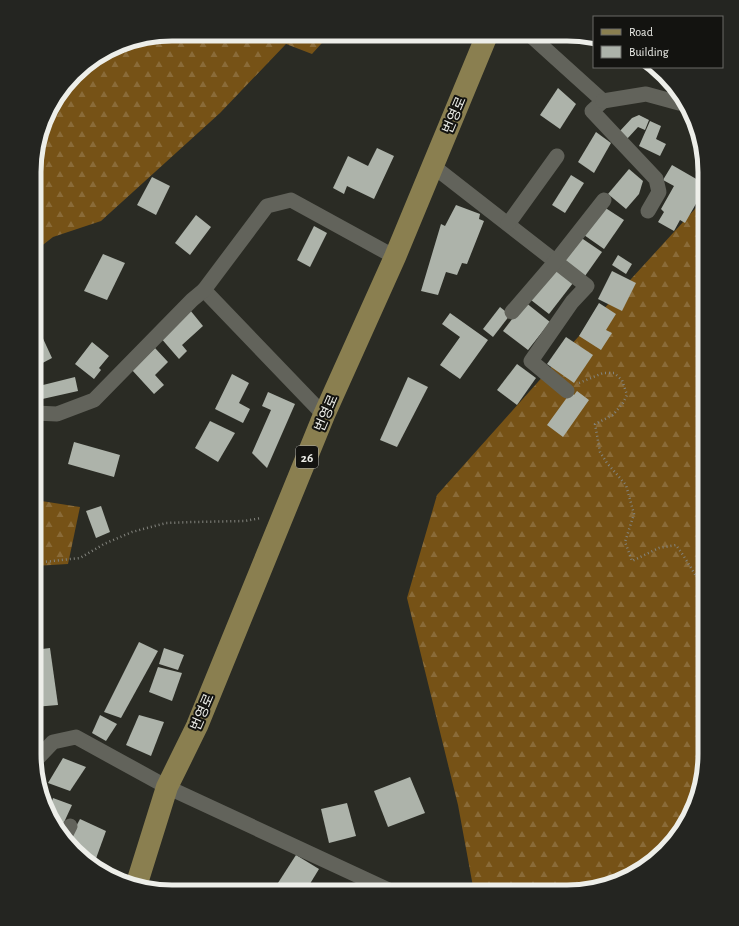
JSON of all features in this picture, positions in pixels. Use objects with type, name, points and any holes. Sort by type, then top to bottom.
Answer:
[{"type":"main road","name":"번영로","points":[[138,880],[167,787],[197,726],[324,415],[396,257],[485,41]]},
{"type":"street","points":[[537,41],[603,101]]},
{"type":"street","points":[[648,211],[659,192],[656,179],[592,111],[603,101],[646,94],[678,103]]},
{"type":"street","points":[[508,224],[557,156]]},
{"type":"street","points":[[433,166],[587,286],[572,302],[531,361],[567,391]]},
{"type":"street","points":[[41,413],[57,414],[94,400],[192,300],[204,290],[267,206],[291,200],[396,257]]},
{"type":"street","points":[[512,312],[556,262],[604,200]]},
{"type":"street","points":[[204,290],[324,415]]},
{"type":"street","points":[[41,755],[53,742],[76,736],[167,787],[378,885]]},
{"type":"path","points":[[567,391],[572,386],[603,373],[614,373],[622,380],[627,395],[623,403],[613,415],[595,424],[600,452],[607,463],[626,485],[634,514],[625,542],[632,561],[659,548],[676,545],[698,577]]},
{"type":"path","points":[[41,562],[80,558],[104,544],[132,532],[166,523],[245,521],[285,513]]},
{"type":"green space","points":[[324,41],[312,54],[286,44],[220,113],[101,221],[53,237],[41,246],[41,172],[45,138],[55,114],[68,92],[99,63],[138,45],[155,42]]},
{"type":"green space","points":[[698,206],[698,762],[695,779],[691,796],[684,812],[676,827],[660,847],[647,858],[617,875],[601,881],[575,885],[473,885],[458,805],[407,598],[437,495]]},
{"type":"green space","points":[[41,501],[80,507],[68,564],[41,566]]},
{"type":"building","points":[[558,88],[576,104],[560,129],[540,115]]},
{"type":"building","points":[[639,115],[649,120],[645,130],[638,127],[627,139],[619,132],[632,118]]},
{"type":"building","points":[[650,121],[661,126],[656,139],[666,144],[660,156],[639,146]]},
{"type":"building","points":[[596,132],[611,143],[594,173],[578,162]]},
{"type":"building","points":[[377,148],[394,156],[374,199],[347,186],[344,194],[333,188],[348,156],[368,166]]},
{"type":"building","points":[[672,165],[698,180],[698,200],[685,223],[680,220],[674,231],[658,222],[664,212],[661,209],[674,186],[663,180]]},
{"type":"building","points":[[629,169],[643,181],[639,194],[626,209],[608,194]]},
{"type":"building","points":[[571,175],[584,183],[565,213],[552,205]]},
{"type":"building","points":[[152,177],[170,186],[156,215],[137,205]]},
{"type":"building","points":[[456,205],[480,214],[479,219],[484,221],[467,264],[462,263],[457,275],[446,272],[438,295],[421,291],[441,224],[445,226]]},
{"type":"building","points":[[604,207],[624,220],[604,249],[584,235]]},
{"type":"building","points":[[196,215],[211,227],[190,255],[175,243]]},
{"type":"building","points":[[314,226],[327,233],[310,267],[297,260]]},
{"type":"building","points":[[580,237],[602,252],[585,276],[563,260]]},
{"type":"building","points":[[103,254],[125,263],[107,300],[84,291]]},
{"type":"building","points":[[618,255],[632,264],[626,274],[612,265]]},
{"type":"building","points":[[556,269],[573,283],[549,314],[531,300]]},
{"type":"building","points":[[612,271],[636,283],[622,311],[598,299]]},
{"type":"building","points":[[525,302],[550,322],[528,350],[503,331]]},
{"type":"building","points":[[599,303],[616,314],[606,330],[612,333],[601,350],[579,336]]},
{"type":"building","points":[[500,307],[510,315],[493,337],[483,329]]},
{"type":"building","points":[[190,310],[203,326],[182,345],[187,351],[179,359],[160,337]]},
{"type":"building","points":[[450,313],[488,340],[460,379],[440,365],[460,337],[442,324]]},
{"type":"building","points":[[41,334],[52,358],[41,364]]},
{"type":"building","points":[[566,337],[593,355],[574,383],[547,364]]},
{"type":"building","points":[[92,342],[109,356],[99,368],[101,370],[94,379],[75,364]]},
{"type":"building","points":[[155,348],[168,362],[155,375],[164,385],[154,394],[132,370]]},
{"type":"building","points":[[517,364],[536,378],[517,405],[497,390]]},
{"type":"building","points":[[232,374],[249,383],[239,403],[250,409],[243,423],[215,409]]},
{"type":"building","points":[[75,377],[78,391],[41,399],[41,386]]},
{"type":"building","points":[[408,377],[428,387],[397,447],[380,440]]},
{"type":"building","points":[[577,391],[589,400],[563,437],[547,425],[571,392],[574,395]]},
{"type":"building","points":[[268,392],[295,404],[267,468],[252,453],[271,410],[262,406]]},
{"type":"building","points":[[210,421],[235,433],[218,462],[195,448]]},
{"type":"building","points":[[74,442],[120,455],[114,477],[68,464]]},
{"type":"building","points":[[101,506],[110,532],[96,538],[86,511]]},
{"type":"building","points":[[139,642],[158,651],[121,718],[104,712]]},
{"type":"building","points":[[50,648],[58,705],[41,706],[41,649]]},
{"type":"building","points":[[164,648],[184,655],[178,670],[159,664]]},
{"type":"building","points":[[158,667],[182,673],[172,701],[149,692]]},
{"type":"building","points":[[100,715],[117,724],[106,741],[92,733]]},
{"type":"building","points":[[139,715],[164,722],[151,756],[126,745]]},
{"type":"building","points":[[63,758],[86,767],[70,791],[48,783]]},
{"type":"building","points":[[410,777],[425,813],[388,827],[374,791]]},
{"type":"building","points":[[53,798],[72,805],[62,826],[59,819],[51,804]]},
{"type":"building","points":[[347,803],[356,836],[329,843],[321,809]]},
{"type":"building","points":[[80,819],[106,831],[95,860],[71,836]]},
{"type":"building","points":[[296,855],[319,869],[309,885],[277,885]]}]
